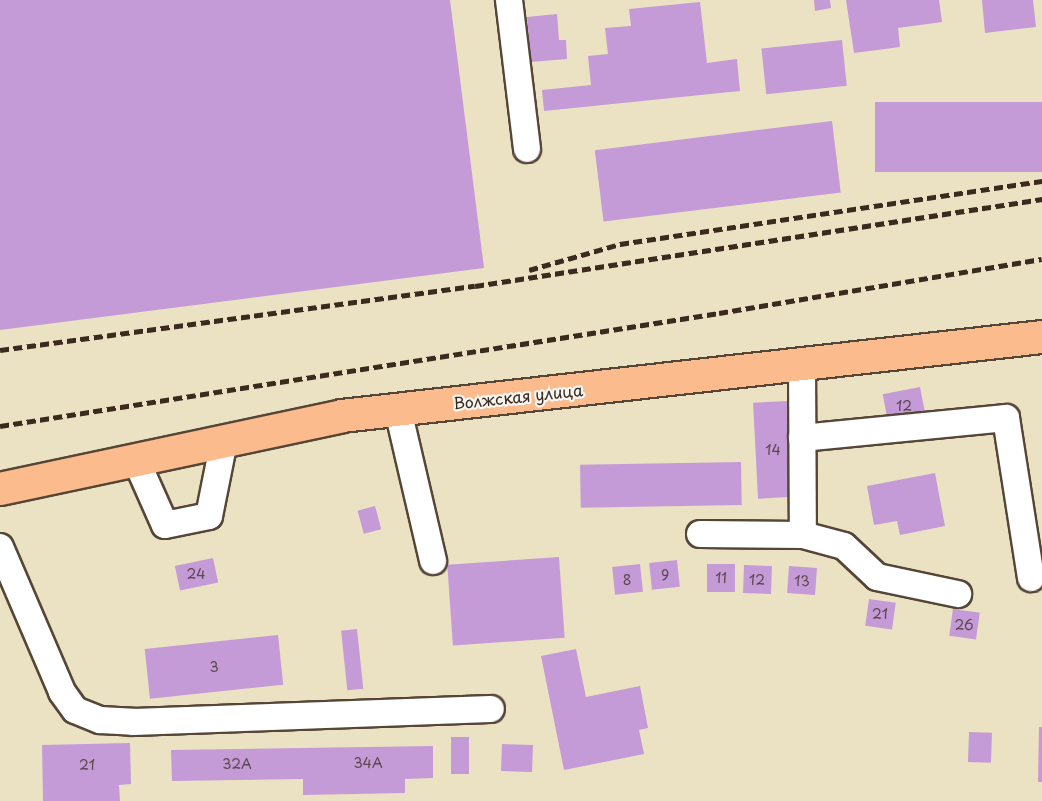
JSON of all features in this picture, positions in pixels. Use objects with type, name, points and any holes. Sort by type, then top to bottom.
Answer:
[{"type":"main road","name":"Волжская улица","points":[[0,489],[342,416],[1042,337]]},
{"type":"street","points":[[509,0],[527,149]]},
{"type":"street","points":[[802,364],[803,535]]},
{"type":"street","points":[[398,410],[433,561]]},
{"type":"street","points":[[802,438],[1006,418],[1031,578]]},
{"type":"street","points":[[136,460],[165,525],[209,516],[224,441]]},
{"type":"street","points":[[700,534],[803,535],[844,546],[877,577],[958,594]]},
{"type":"street","points":[[0,548],[62,692],[75,710],[100,720],[133,722],[491,710]]},
{"type":"building","points":[[0,0],[450,0],[484,268],[0,330]]},
{"type":"building","points":[[814,0],[830,0],[831,8],[815,11]]},
{"type":"building","points":[[846,0],[939,0],[942,22],[898,28],[900,47],[854,53]]},
{"type":"building","points":[[982,0],[1033,0],[1036,27],[985,33]]},
{"type":"building","points":[[700,2],[707,63],[737,59],[740,91],[544,111],[542,90],[591,85],[588,56],[608,54],[605,28],[631,26],[629,9]]},
{"type":"building","points":[[557,14],[559,40],[566,40],[567,59],[531,62],[527,17]]},
{"type":"building","points":[[842,40],[847,86],[766,94],[761,48]]},
{"type":"building","points":[[875,102],[1042,102],[1042,172],[875,172]]},
{"type":"building","points":[[832,121],[841,192],[604,222],[595,150]]},
{"type":"building","points":[[920,387],[926,418],[889,426],[883,394]]},
{"type":"building","points":[[788,401],[793,497],[758,499],[753,403]]},
{"type":"building","points":[[741,462],[742,505],[581,508],[580,465]]},
{"type":"building","points":[[935,473],[945,526],[900,535],[897,521],[874,525],[867,486]]},
{"type":"building","points":[[375,506],[381,529],[364,534],[358,511]]},
{"type":"building","points":[[559,557],[565,638],[453,646],[447,565]]},
{"type":"building","points":[[213,558],[218,582],[180,591],[175,566]]},
{"type":"building","points":[[677,560],[680,587],[652,590],[649,563]]},
{"type":"building","points":[[640,564],[643,592],[615,595],[612,567]]},
{"type":"building","points":[[707,564],[735,564],[735,592],[707,592]]},
{"type":"building","points":[[744,565],[772,566],[771,594],[743,593]]},
{"type":"building","points":[[789,566],[817,568],[815,595],[787,593]]},
{"type":"building","points":[[869,599],[896,603],[892,629],[865,626]]},
{"type":"building","points":[[953,609],[980,613],[976,639],[949,636]]},
{"type":"building","points":[[357,629],[363,689],[347,690],[341,631]]},
{"type":"building","points":[[278,635],[283,685],[150,699],[145,649]]},
{"type":"building","points":[[576,649],[586,697],[640,686],[648,728],[639,730],[644,754],[564,770],[541,656]]},
{"type":"building","points":[[1039,727],[1042,727],[1042,782],[1038,782]]},
{"type":"building","points":[[969,732],[992,733],[991,763],[968,762]]},
{"type":"building","points":[[451,737],[469,737],[469,774],[451,774]]},
{"type":"building","points":[[130,743],[131,784],[119,785],[120,801],[43,801],[42,745]]},
{"type":"building","points":[[502,744],[533,745],[532,772],[501,771]]},
{"type":"building","points":[[433,746],[433,778],[405,779],[405,793],[303,795],[303,779],[172,781],[171,750]]},
{"type":"railway","points":[[529,270],[620,244],[1042,181]]},
{"type":"railway","points":[[0,350],[475,286],[1042,199]]},
{"type":"railway","points":[[0,426],[719,313],[1042,259]]}]
